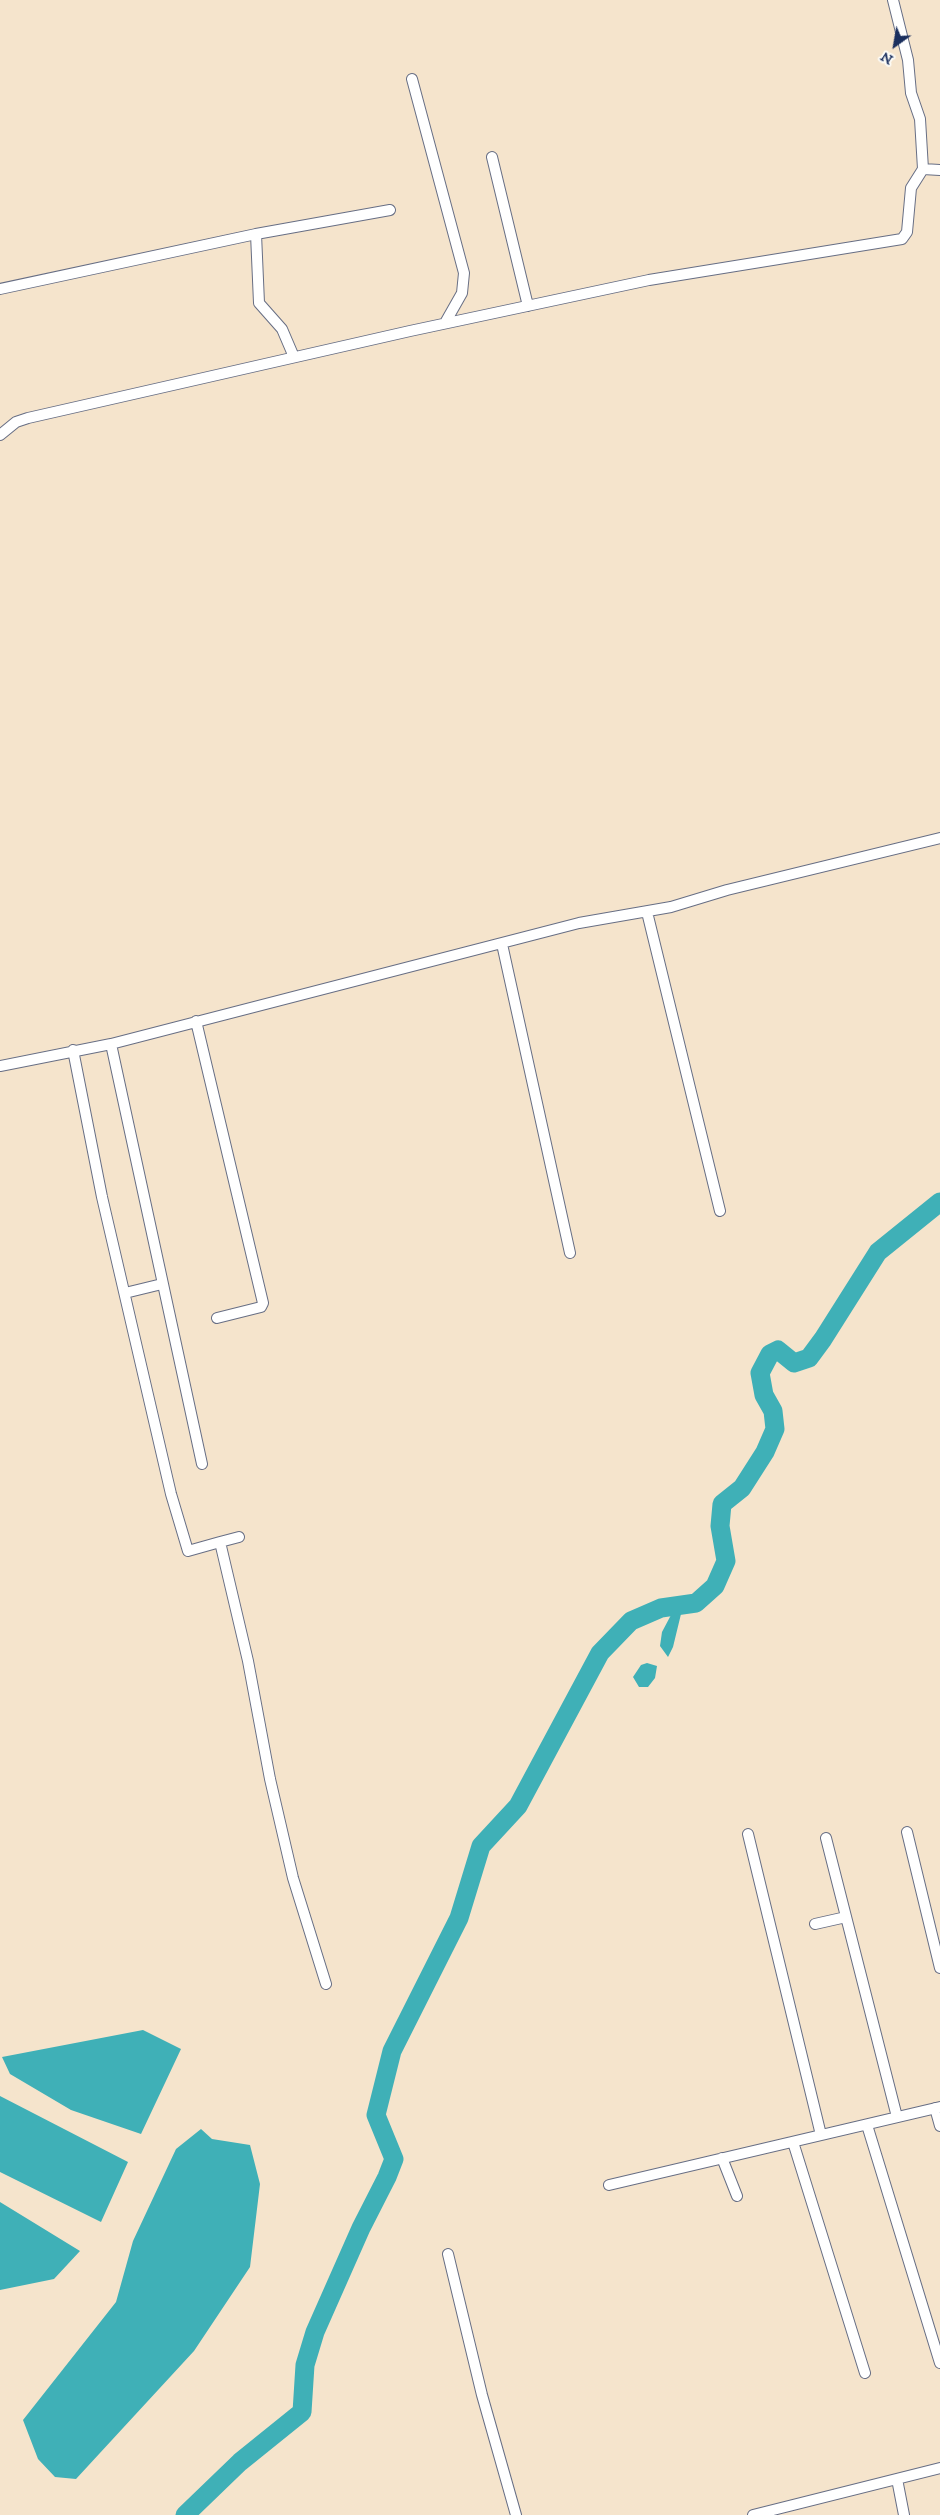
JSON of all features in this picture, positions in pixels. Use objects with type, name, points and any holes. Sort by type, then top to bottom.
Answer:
[{"type":"street","points":[[0,435],[16,422],[28,418],[445,323],[649,280],[857,245],[897,241],[907,232],[911,188],[923,169],[920,120],[912,93],[908,60],[893,0]]},
{"type":"street","points":[[412,79],[464,272],[462,293],[445,323]]},
{"type":"street","points":[[492,157],[528,306]]},
{"type":"street","points":[[923,169],[940,170]]},
{"type":"street","points":[[0,289],[256,234],[390,210]]},
{"type":"street","points":[[256,234],[259,303],[282,329],[294,357]]},
{"type":"street","points":[[0,1066],[72,1050],[111,1044],[594,919],[647,912],[727,890],[940,838]]},
{"type":"street","points":[[647,912],[720,1211]]},
{"type":"street","points":[[502,944],[570,1253]]},
{"type":"street","points":[[196,1021],[263,1303],[261,1307],[217,1318]]},
{"type":"street","points":[[111,1044],[202,1464]]},
{"type":"street","points":[[72,1050],[102,1197],[126,1293],[161,1457],[188,1551],[239,1537]]},
{"type":"street","points":[[126,1293],[162,1284]]},
{"type":"street","points":[[220,1542],[248,1660],[270,1779],[293,1878],[326,1984]]},
{"type":"street","points":[[907,1832],[940,1968]]},
{"type":"street","points":[[748,1834],[821,2135]]},
{"type":"street","points":[[826,1838],[897,2118]]},
{"type":"street","points":[[815,1924],[846,1917]]},
{"type":"street","points":[[609,2185],[937,2108],[940,2126]]},
{"type":"street","points":[[867,2125],[940,2363]]},
{"type":"street","points":[[793,2142],[865,2373]]},
{"type":"street","points":[[722,2158],[737,2196]]},
{"type":"street","points":[[448,2254],[482,2395],[516,2515]]},
{"type":"street","points":[[753,2515],[940,2468]]},
{"type":"street","points":[[897,2479],[904,2515]]},
{"type":"water","points":[[681,1614],[673,1647],[668,1657],[660,1646],[662,1632],[671,1615]]},
{"type":"water","points":[[647,1663],[657,1666],[655,1678],[648,1687],[639,1687],[633,1677],[641,1665]]},
{"type":"water","points":[[143,2030],[181,2049],[141,2134],[71,2110],[10,2074],[2,2057]]},
{"type":"water","points":[[0,2096],[128,2162],[101,2222],[0,2172]]},
{"type":"water","points":[[201,2129],[212,2139],[250,2145],[260,2184],[250,2267],[194,2351],[76,2479],[55,2477],[38,2459],[23,2420],[116,2302],[133,2241],[176,2149]]},
{"type":"water","points":[[0,2202],[80,2251],[54,2279],[0,2290]]},
{"type":"waterway","points":[[185,2515],[240,2462],[302,2412],[305,2365],[315,2332],[394,2159],[376,2115],[392,2051],[459,1918],[481,1846],[518,1806],[600,1653],[631,1621],[661,1608],[696,1603],[715,1586],[726,1561],[720,1526],[722,1504],[742,1488],[765,1452],[775,1429],[773,1411],[764,1395],[760,1373],[770,1354],[778,1350],[794,1363],[809,1358],[878,1252],[940,1202]]}]
